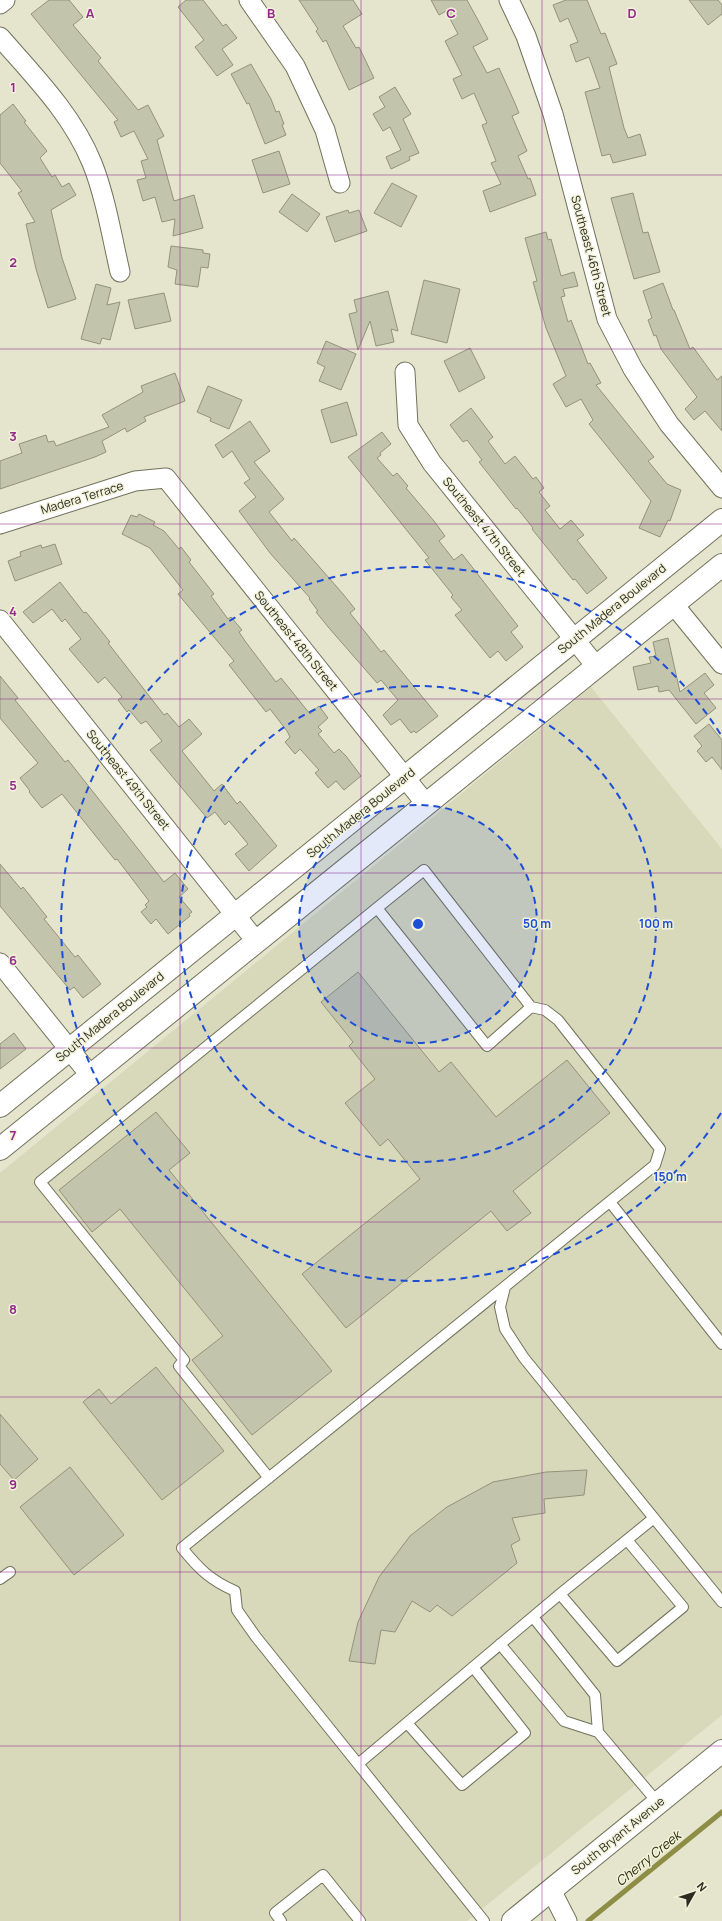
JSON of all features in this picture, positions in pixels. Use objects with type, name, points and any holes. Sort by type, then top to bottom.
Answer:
[{"type":"street","points":[[0,4],[5,0]]},
{"type":"street","points":[[249,0],[295,66],[325,130],[340,183]]},
{"type":"street","name":"Southeast 46th Street","points":[[509,0],[526,36],[553,114],[607,319],[633,369],[669,424],[722,488]]},
{"type":"street","points":[[0,37],[58,104],[75,131],[92,163],[120,272]]},
{"type":"street","name":"Southeast 47th Street","points":[[406,372],[408,425],[432,463],[596,666]]},
{"type":"street","name":"Madera Terrace","points":[[0,524],[135,482],[166,478]]},
{"type":"street","name":"Southeast 48th Street","points":[[166,478],[426,804]]},
{"type":"street","name":"South Madera Boulevard","points":[[0,1106],[722,520]]},
{"type":"street","points":[[0,1149],[722,565]]},
{"type":"street","points":[[674,605],[722,664]]},
{"type":"street","name":"Southeast 49th Street","points":[[0,620],[256,941]]},
{"type":"street","points":[[0,963],[90,1075]]},
{"type":"street","name":"South Bryant Avenue","points":[[520,1919],[551,1890],[722,1751]]},
{"type":"street","points":[[551,1890],[567,1921]]},
{"type":"lane","points":[[269,1478],[178,1366],[184,1360],[40,1182],[424,870],[532,1007],[545,1010],[558,1020],[660,1149],[655,1165],[506,1287],[269,1478],[182,1548],[200,1570],[221,1585],[235,1591],[237,1610],[484,1921]]},
{"type":"lane","points":[[377,908],[487,1046],[532,1007]]},
{"type":"lane","points":[[610,1202],[722,1344]]},
{"type":"lane","points":[[506,1287],[500,1307],[505,1329],[524,1358],[722,1602]]},
{"type":"lane","points":[[358,1764],[560,1594],[654,1518]]},
{"type":"lane","points":[[560,1594],[617,1661],[683,1607],[627,1540]]},
{"type":"lane","points":[[0,1579],[10,1572]]},
{"type":"lane","points":[[533,1617],[595,1695],[598,1732]]},
{"type":"lane","points":[[500,1644],[564,1721],[598,1732],[658,1803]]},
{"type":"lane","points":[[407,1723],[462,1785],[525,1733],[473,1667]]},
{"type":"lane","points":[[281,1921],[275,1914],[323,1875],[360,1921]]},
{"type":"shaded area","points":[[591,687],[722,849],[722,1715],[467,1921],[0,1921],[0,1173]]},
{"type":"building","points":[[49,0],[69,0],[83,17],[73,25],[101,58],[98,61],[138,110],[148,105],[164,136],[157,140],[174,201],[194,195],[203,228],[173,236],[175,219],[162,222],[155,197],[143,201],[137,180],[146,178],[141,161],[148,159],[134,131],[121,137],[114,122],[118,120],[31,14]]},
{"type":"building","points":[[186,0],[203,0],[223,26],[226,24],[237,38],[222,49],[233,65],[217,76],[195,47],[204,40],[178,7]]},
{"type":"building","points":[[299,0],[353,0],[362,14],[343,26],[356,48],[359,47],[374,78],[349,90],[326,40],[323,42],[316,31],[318,29]]},
{"type":"building","points":[[431,0],[467,0],[479,22],[488,39],[473,47],[487,73],[499,68],[514,101],[519,113],[512,116],[527,151],[518,156],[528,179],[530,178],[536,195],[490,212],[483,191],[501,184],[491,163],[496,161],[482,125],[487,123],[474,93],[462,99],[453,79],[462,75],[445,41],[458,34],[446,11],[439,15]]},
{"type":"building","points":[[566,0],[587,0],[601,34],[605,33],[617,64],[609,67],[624,128],[628,138],[640,134],[646,155],[613,163],[610,154],[602,156],[585,92],[600,88],[589,57],[576,62],[570,45],[578,42],[568,18],[560,22],[553,5]]},
{"type":"building","points":[[689,0],[718,0],[722,5],[722,14],[708,25]]},
{"type":"building","points":[[251,64],[271,99],[276,112],[279,111],[286,135],[265,144],[249,103],[247,104],[231,74]]},
{"type":"building","points":[[395,87],[411,114],[403,119],[419,153],[409,157],[410,160],[391,169],[386,157],[401,150],[390,127],[383,131],[373,114],[385,107],[379,97]]},
{"type":"building","points":[[13,104],[26,121],[24,122],[47,151],[40,158],[52,177],[55,175],[62,187],[69,183],[76,195],[51,210],[62,258],[76,299],[48,308],[36,269],[26,224],[35,222],[18,193],[22,191],[0,163],[0,115]]},
{"type":"building","points":[[279,151],[290,184],[263,193],[252,160]]},
{"type":"building","points":[[392,183],[417,196],[401,227],[374,213]]},
{"type":"building","points":[[633,193],[643,233],[648,232],[660,272],[634,279],[611,198]]},
{"type":"building","points":[[292,194],[320,214],[307,232],[279,212]]},
{"type":"building","points":[[348,210],[349,213],[359,210],[367,231],[335,242],[326,217]]},
{"type":"building","points":[[546,232],[548,240],[551,239],[561,276],[574,272],[578,286],[563,289],[565,296],[561,297],[568,322],[571,320],[588,364],[590,363],[601,383],[596,385],[654,457],[648,461],[667,484],[681,490],[670,521],[668,520],[660,537],[639,528],[651,501],[589,424],[593,420],[581,399],[566,407],[553,384],[566,376],[546,328],[533,282],[537,281],[525,238]]},
{"type":"building","points":[[171,246],[203,250],[203,253],[210,254],[208,268],[201,267],[198,287],[175,284],[177,270],[168,267]]},
{"type":"building","points":[[424,280],[460,289],[447,343],[411,334]]},
{"type":"building","points":[[663,283],[690,349],[693,347],[717,380],[722,376],[722,431],[705,411],[694,420],[685,409],[697,397],[661,349],[656,335],[654,336],[648,320],[652,318],[643,291]]},
{"type":"building","points":[[96,284],[111,288],[107,305],[120,302],[110,340],[102,338],[100,344],[81,339]]},
{"type":"building","points":[[388,291],[398,331],[391,329],[394,342],[376,346],[370,321],[358,350],[349,314],[357,312],[354,300]]},
{"type":"building","points":[[164,293],[171,321],[135,329],[128,300]]},
{"type":"building","points":[[326,341],[356,354],[341,390],[319,381],[325,367],[317,363]]},
{"type":"building","points":[[470,348],[485,378],[459,392],[444,361]]},
{"type":"building","points":[[175,373],[185,401],[144,417],[146,421],[127,432],[125,428],[102,441],[106,452],[0,489],[0,461],[22,453],[19,444],[46,435],[48,442],[54,441],[56,446],[109,427],[102,415],[143,392],[141,386]]},
{"type":"building","points":[[208,386],[242,400],[229,429],[210,421],[211,418],[197,412]]},
{"type":"building","points":[[347,402],[357,435],[331,443],[321,410]]},
{"type":"building","points":[[471,408],[493,437],[488,441],[505,464],[515,456],[533,479],[536,477],[544,488],[539,492],[550,506],[545,510],[560,529],[571,520],[584,535],[577,540],[607,578],[587,594],[575,579],[573,580],[479,462],[482,460],[467,440],[463,442],[450,425]]},
{"type":"building","points":[[250,421],[270,451],[254,462],[284,499],[269,512],[292,541],[294,538],[343,594],[355,609],[350,613],[381,652],[384,650],[438,716],[416,733],[414,731],[411,733],[400,719],[391,725],[383,715],[398,700],[381,680],[377,683],[329,628],[316,612],[318,611],[309,599],[310,598],[270,553],[239,511],[256,497],[244,483],[250,479],[232,451],[223,458],[215,445]]},
{"type":"building","points":[[382,432],[391,444],[380,453],[381,455],[377,458],[393,476],[397,473],[408,486],[406,488],[445,536],[439,541],[454,560],[462,554],[518,626],[511,632],[523,647],[506,661],[498,651],[490,658],[455,615],[462,610],[451,597],[453,595],[425,560],[429,558],[348,457]]},
{"type":"building","points":[[139,514],[155,522],[153,525],[164,531],[179,549],[181,547],[191,560],[189,562],[214,594],[211,596],[228,619],[231,617],[242,630],[239,632],[276,682],[281,678],[310,714],[319,706],[328,718],[318,727],[322,731],[318,734],[334,753],[339,749],[361,776],[344,790],[336,781],[328,788],[315,773],[319,770],[300,749],[295,754],[285,742],[290,737],[287,731],[270,709],[266,712],[229,665],[234,661],[178,594],[183,590],[150,548],[122,534],[131,515],[137,517]]},
{"type":"building","points":[[55,544],[62,564],[15,581],[8,561],[21,556],[20,552],[41,545],[42,548]]},
{"type":"building","points":[[60,582],[84,613],[86,612],[110,642],[108,643],[164,715],[167,713],[179,727],[189,719],[202,734],[182,751],[214,791],[222,784],[237,804],[240,801],[277,846],[249,871],[235,854],[248,844],[229,821],[225,825],[215,812],[207,818],[150,750],[162,741],[146,721],[141,724],[129,710],[127,712],[118,700],[122,697],[105,677],[98,683],[69,649],[81,639],[65,619],[62,622],[52,609],[33,623],[23,612]]},
{"type":"building","points":[[668,638],[680,692],[705,673],[714,685],[704,693],[716,708],[696,724],[669,690],[659,692],[658,686],[638,690],[633,667],[651,663],[649,657],[656,656],[653,642]]},
{"type":"building","points":[[0,676],[18,698],[15,700],[65,762],[68,760],[164,882],[175,873],[188,889],[179,897],[192,912],[189,914],[190,916],[168,934],[156,919],[151,924],[141,912],[147,907],[145,905],[149,901],[117,859],[115,860],[62,794],[42,808],[29,792],[30,791],[20,778],[38,763],[0,718]]},
{"type":"building","points":[[709,724],[722,740],[722,770],[712,757],[706,762],[697,751],[702,746],[694,736]]},
{"type":"building","points":[[0,864],[21,889],[23,887],[47,917],[44,919],[75,957],[78,955],[101,984],[83,998],[74,987],[70,990],[0,906]]},
{"type":"building","points":[[358,972],[439,1072],[451,1062],[496,1117],[567,1060],[610,1113],[513,1191],[531,1213],[507,1231],[491,1211],[346,1328],[302,1274],[420,1179],[388,1139],[380,1146],[345,1103],[375,1079],[349,1046],[353,1042],[321,1002]]},
{"type":"building","points":[[14,1033],[26,1049],[0,1069],[0,1044]]},
{"type":"building","points":[[156,1112],[190,1153],[169,1170],[332,1371],[252,1435],[192,1360],[223,1336],[120,1209],[92,1232],[59,1190]]},
{"type":"building","points":[[156,1367],[224,1451],[162,1500],[83,1402],[99,1389],[111,1404]]},
{"type":"building","points":[[0,1414],[38,1459],[14,1480],[0,1464]]},
{"type":"building","points":[[70,1467],[124,1535],[74,1575],[20,1507]]},
{"type":"building","points":[[587,1470],[584,1495],[544,1499],[545,1513],[512,1518],[520,1540],[511,1545],[517,1563],[452,1616],[437,1605],[430,1612],[412,1601],[395,1632],[381,1630],[375,1664],[349,1661],[358,1622],[379,1577],[410,1536],[447,1507],[493,1482],[546,1472]]},
{"type":"waterway","name":"Cherry Creek","points":[[588,1921],[722,1812]]}]
